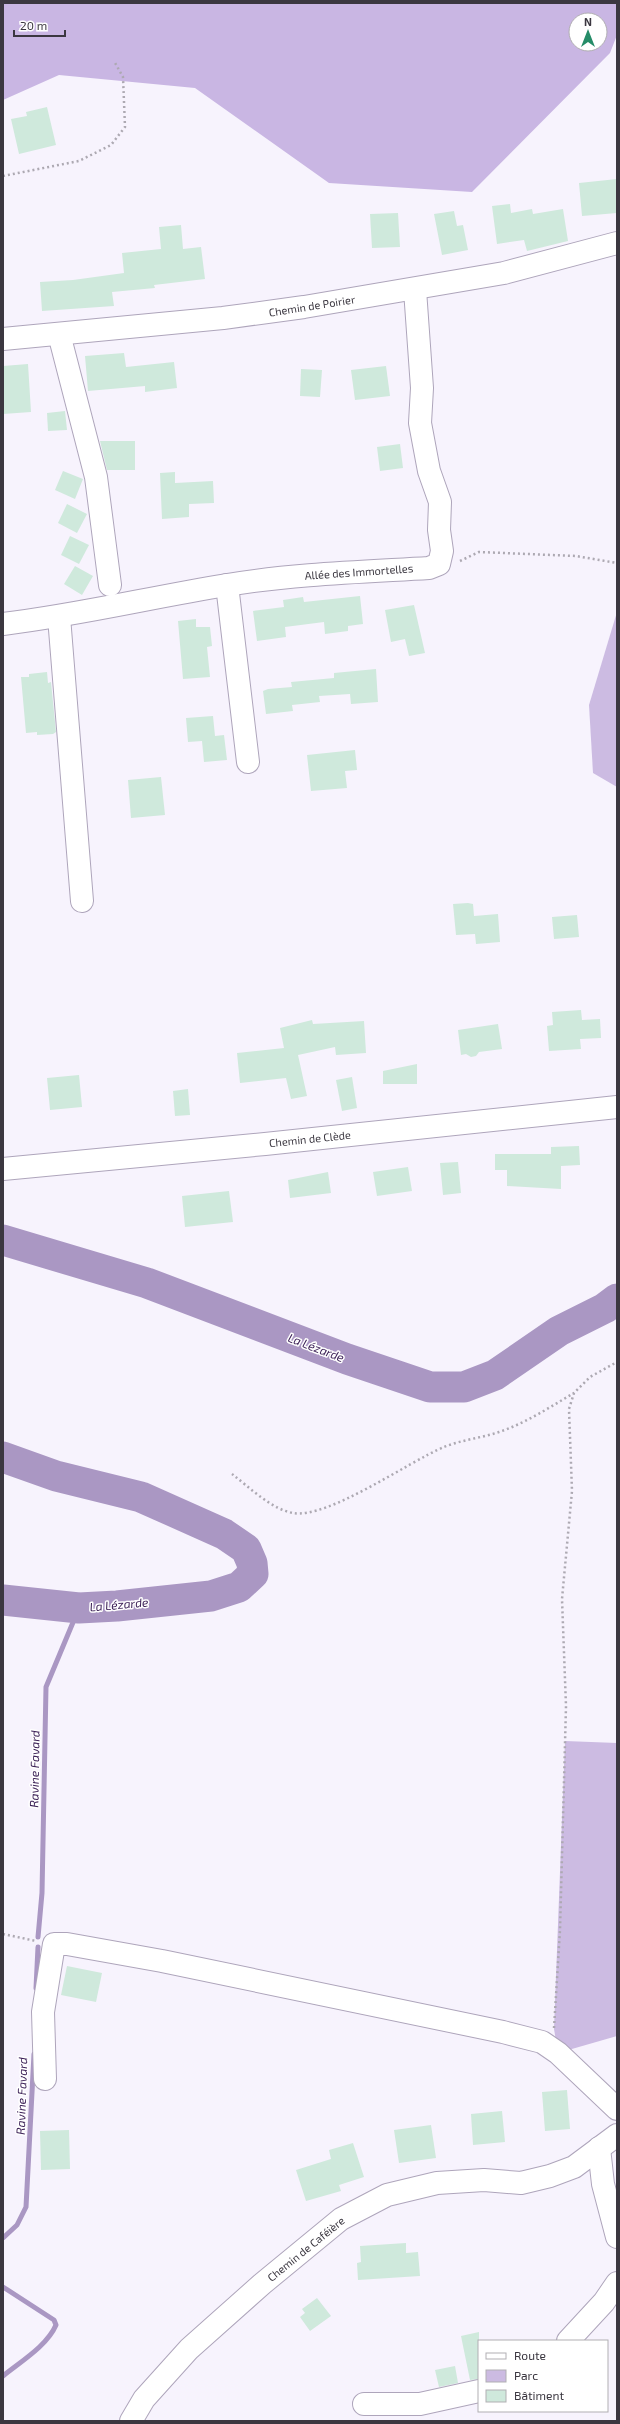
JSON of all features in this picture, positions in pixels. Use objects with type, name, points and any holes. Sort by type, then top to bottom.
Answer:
[{"type":"street","name":"Chemin de Poirier","points":[[3,339],[223,318],[415,290],[504,273],[617,244]]},
{"type":"street","points":[[415,290],[422,388],[420,423],[429,471],[440,502],[439,530],[442,552],[439,564]]},
{"type":"street","points":[[60,334],[96,477],[110,585]]},
{"type":"street","name":"Allée des Immortelles","points":[[3,624],[60,617],[227,585],[315,574],[429,568],[439,564]]},
{"type":"street","points":[[227,585],[248,762]]},
{"type":"street","points":[[60,617],[82,901]]},
{"type":"street","name":"Chemin de Clède","points":[[3,1169],[264,1144],[617,1107]]},
{"type":"street","points":[[45,2079],[43,2012],[54,1944],[162,1961],[503,2032],[542,2042],[558,2053],[617,2110]]},
{"type":"street","name":"Chemin de Caféière","points":[[131,2421],[144,2400],[189,2349],[262,2284],[341,2219],[387,2195],[436,2183],[484,2180],[521,2183],[550,2176],[574,2167],[617,2135]]},
{"type":"street","points":[[599,2148],[603,2184],[617,2237]]},
{"type":"street","points":[[569,2340],[604,2302],[617,2283]]},
{"type":"street","points":[[364,2404],[420,2404],[478,2391]]},
{"type":"path","points":[[3,176],[79,161],[111,145],[125,126],[123,77],[114,61]]},
{"type":"path","points":[[439,564],[448,566],[479,552],[576,556],[617,563]]},
{"type":"path","points":[[232,1474],[272,1504],[293,1513],[312,1510],[352,1497],[394,1472],[445,1446],[500,1432],[536,1415],[574,1392],[590,1377],[617,1362]]},
{"type":"path","points":[[558,2053],[553,2039],[560,1930],[566,1706],[562,1599],[572,1491],[570,1409],[574,1392]]},
{"type":"path","points":[[3,1934],[25,1940],[54,1944]]},
{"type":"green space","points":[[617,612],[617,787],[593,773],[589,705]]},
{"type":"green space","points":[[565,1741],[617,1743],[617,2036],[558,2053],[554,2029]]},
{"type":"shaded area","points":[[3,3],[617,3],[617,35],[610,53],[472,192],[329,183],[195,88],[59,75],[3,100]]},
{"type":"building","points":[[47,107],[56,145],[19,154],[11,119],[27,116],[26,112]]},
{"type":"building","points":[[617,179],[617,213],[582,216],[579,183]]},
{"type":"building","points":[[510,204],[511,213],[532,209],[533,214],[563,209],[568,241],[527,251],[524,240],[497,244],[492,206]]},
{"type":"building","points":[[454,211],[457,226],[463,225],[468,250],[442,255],[434,214]]},
{"type":"building","points":[[398,213],[400,247],[372,248],[370,214]]},
{"type":"building","points":[[181,225],[183,249],[201,247],[205,279],[154,285],[155,288],[112,292],[114,306],[42,311],[40,282],[73,280],[124,273],[122,253],[161,249],[159,227]]},
{"type":"building","points":[[124,353],[126,367],[174,362],[177,388],[145,392],[145,386],[88,391],[85,356]]},
{"type":"building","points":[[28,364],[31,412],[3,414],[3,366]]},
{"type":"building","points":[[386,366],[390,396],[355,400],[351,370]]},
{"type":"building","points":[[301,369],[322,370],[320,397],[300,396]]},
{"type":"building","points":[[65,411],[67,430],[48,431],[47,413]]},
{"type":"building","points":[[100,441],[135,441],[135,470],[107,470]]},
{"type":"building","points":[[400,444],[403,468],[380,471],[377,447]]},
{"type":"building","points":[[63,471],[83,479],[75,499],[55,490]]},
{"type":"building","points":[[175,472],[175,483],[213,481],[214,503],[189,504],[189,517],[162,519],[160,473]]},
{"type":"building","points":[[67,504],[87,514],[77,533],[58,523]]},
{"type":"building","points":[[70,536],[89,545],[79,564],[61,555]]},
{"type":"building","points":[[75,566],[93,576],[82,595],[64,584]]},
{"type":"building","points":[[360,596],[363,624],[348,626],[348,631],[325,634],[324,622],[285,627],[286,637],[257,641],[253,611],[284,607],[283,600],[303,597],[304,602]]},
{"type":"building","points":[[414,605],[425,653],[409,656],[405,639],[391,642],[385,610]]},
{"type":"building","points":[[196,619],[196,627],[210,627],[212,646],[207,647],[210,677],[183,679],[178,621]]},
{"type":"building","points":[[376,669],[378,702],[351,704],[350,694],[319,696],[320,702],[292,705],[293,711],[266,714],[263,691],[268,689],[292,687],[291,682],[334,678],[334,673]]},
{"type":"building","points":[[47,672],[48,683],[51,682],[56,732],[53,734],[37,735],[37,732],[26,733],[21,677],[29,677],[29,674]]},
{"type":"building","points":[[213,716],[215,736],[224,735],[227,760],[204,762],[202,741],[188,742],[186,718]]},
{"type":"building","points":[[355,750],[357,770],[345,771],[347,788],[311,791],[307,755]]},
{"type":"building","points":[[161,777],[165,815],[131,818],[128,780]]},
{"type":"building","points":[[453,904],[473,904],[474,916],[498,914],[500,942],[476,944],[475,934],[456,935]]},
{"type":"building","points":[[577,915],[579,937],[554,939],[552,917]]},
{"type":"building","points":[[581,1010],[582,1020],[600,1019],[601,1038],[580,1039],[581,1049],[549,1051],[547,1026],[553,1025],[552,1012]]},
{"type":"building","points":[[312,1020],[313,1024],[364,1021],[366,1053],[336,1055],[335,1047],[298,1055],[307,1096],[291,1099],[286,1078],[240,1083],[237,1053],[284,1048],[280,1028]]},
{"type":"building","points":[[498,1024],[502,1049],[479,1052],[476,1056],[471,1057],[466,1054],[461,1055],[458,1030]]},
{"type":"building","points":[[417,1064],[417,1084],[383,1084],[383,1071]]},
{"type":"building","points":[[79,1075],[82,1107],[50,1110],[47,1078]]},
{"type":"building","points":[[352,1077],[357,1108],[342,1111],[336,1080]]},
{"type":"building","points":[[188,1089],[190,1115],[175,1116],[173,1091]]},
{"type":"building","points":[[579,1146],[580,1165],[561,1166],[561,1189],[507,1186],[507,1170],[495,1170],[495,1154],[551,1154],[551,1147]]},
{"type":"building","points":[[458,1162],[461,1193],[443,1195],[440,1163]]},
{"type":"building","points":[[408,1167],[412,1191],[377,1196],[373,1172]]},
{"type":"building","points":[[328,1172],[331,1193],[290,1198],[288,1180]]},
{"type":"building","points":[[229,1191],[233,1222],[185,1227],[182,1196]]},
{"type":"building","points":[[67,1966],[102,1973],[96,2002],[61,1995]]},
{"type":"building","points":[[567,2090],[570,2129],[545,2131],[542,2092]]},
{"type":"building","points":[[502,2111],[505,2142],[473,2145],[471,2114]]},
{"type":"building","points":[[431,2125],[436,2158],[399,2163],[394,2130]]},
{"type":"building","points":[[69,2130],[70,2169],[41,2170],[40,2131]]},
{"type":"building","points":[[353,2143],[364,2177],[339,2185],[341,2191],[306,2201],[296,2170],[331,2159],[329,2150]]},
{"type":"building","points":[[406,2243],[406,2253],[418,2252],[420,2276],[358,2280],[357,2263],[361,2262],[360,2246]]},
{"type":"building","points":[[317,2298],[331,2316],[310,2331],[300,2317],[305,2313],[302,2309]]},
{"type":"building","points":[[479,2332],[478,2379],[470,2380],[461,2336]]},
{"type":"building","points":[[455,2366],[458,2383],[439,2387],[435,2370]]},
{"type":"waterway","name":"La Lézarde","points":[[3,1240],[147,1283],[347,1359],[430,1387],[464,1387],[495,1375],[559,1331],[605,1308],[617,1299]]},
{"type":"waterway","name":"La Lézarde","points":[[3,1457],[56,1476],[141,1497],[224,1534],[246,1549],[252,1563],[253,1574],[239,1587],[211,1596],[117,1606],[79,1608],[3,1600]]},
{"type":"waterway","name":"Ravine Favard","points":[[38,1937],[42,1893],[46,1687],[79,1608]]},
{"type":"waterway","name":"Ravine Favard","points":[[36,1988],[38,1947]]},
{"type":"waterway","name":"Ravine Favard","points":[[3,2238],[17,2225],[26,2207],[34,2054]]},
{"type":"waterway","name":"Ravine Favard","points":[[3,2287],[54,2320],[56,2325],[52,2333],[40,2347],[3,2376]]}]
